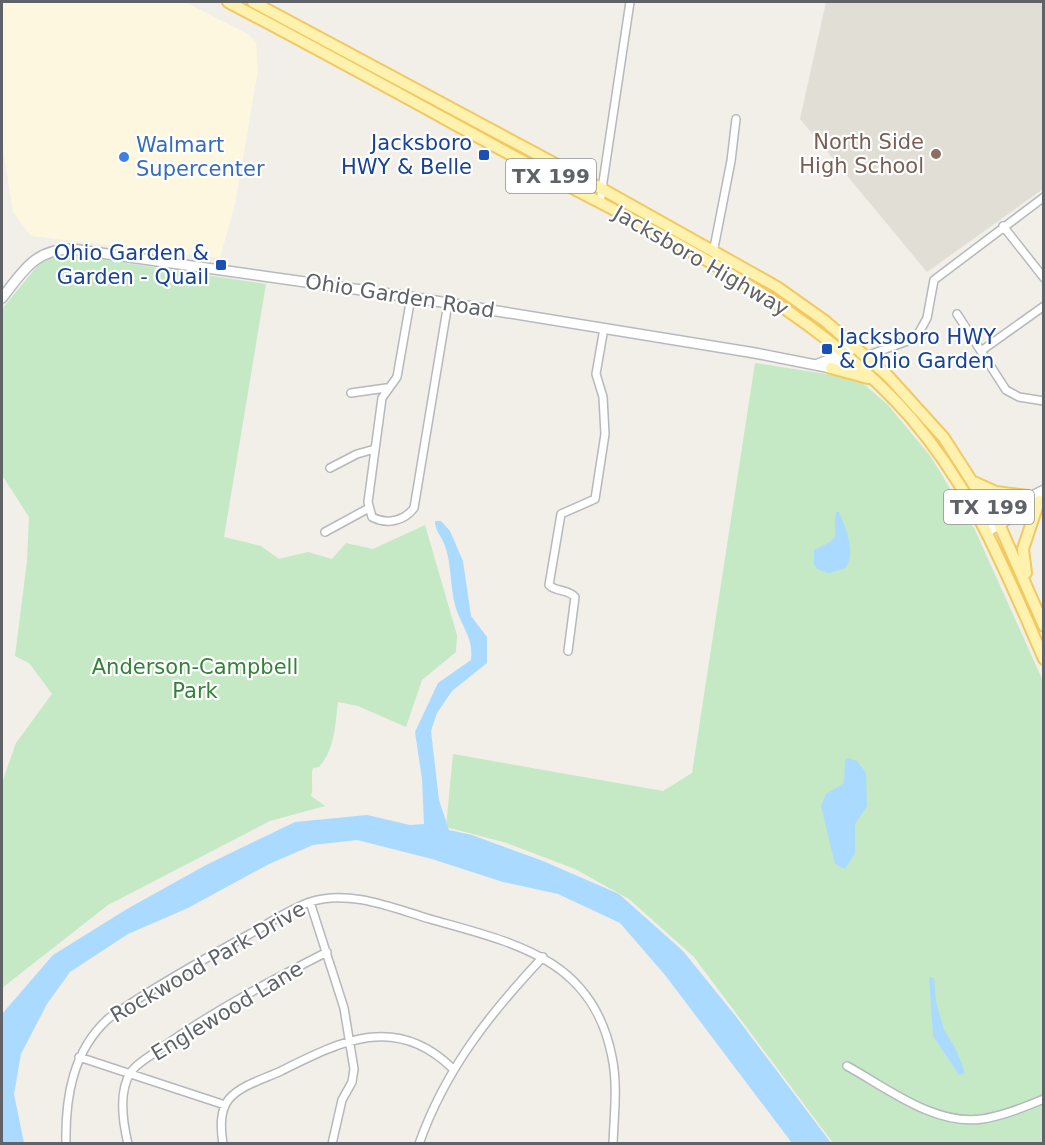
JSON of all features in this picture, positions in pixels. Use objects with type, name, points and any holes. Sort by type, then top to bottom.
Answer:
[{"type":"main road","name":"Jacksboro Highway","points":[[228,2],[600,202],[711,265],[779,304],[844,353],[909,416],[962,485],[985,526],[1044,659]]},
{"type":"main road","name":"Jacksboro Highway","points":[[253,2],[602,189],[803,304],[866,356],[944,438],[996,520],[1044,626]]},
{"type":"main road","points":[[453,124],[460,114]]},
{"type":"main road","points":[[831,368],[872,379]]},
{"type":"main road","points":[[974,482],[996,492],[1037,498],[1023,553],[1035,605]]},
{"type":"street","points":[[600,202],[630,2]]},
{"type":"street","points":[[711,265],[731,161],[736,119]]},
{"type":"street","points":[[866,356],[916,338],[927,318],[934,280],[1044,197]]},
{"type":"street","points":[[1003,226],[1044,278]]},
{"type":"street","name":"Ohio Garden Road","points":[[2,298],[31,262],[48,251],[59,249],[411,297],[831,368]]},
{"type":"street","points":[[411,297],[397,377],[386,388],[382,398],[375,449],[369,508],[372,517],[385,522],[403,518],[414,508],[448,303]]},
{"type":"street","points":[[981,351],[1044,306]]},
{"type":"street","points":[[957,314],[1010,393],[1044,401]]},
{"type":"street","points":[[568,651],[575,597],[570,592],[549,585],[561,514],[595,499],[605,434],[603,396],[596,374],[604,328]]},
{"type":"street","points":[[831,368],[852,344]]},
{"type":"street","points":[[816,365],[844,353]]},
{"type":"street","points":[[351,393],[386,388]]},
{"type":"street","points":[[330,468],[357,453],[375,449]]},
{"type":"street","points":[[985,526],[1037,498],[1044,490]]},
{"type":"street","points":[[325,532],[369,508]]},
{"type":"street","name":"Rockwood Park Drive","points":[[66,1143],[70,1088],[79,1057],[96,1030],[134,1001],[310,902],[328,898],[363,900],[511,942],[543,957],[578,983],[600,1015],[613,1058],[615,1083],[613,1143]]},
{"type":"street","points":[[310,902],[327,952],[351,1041],[354,1069],[340,1108],[332,1143]]},
{"type":"street","name":"Englewood Lane","points":[[130,1073],[177,1037],[327,952]]},
{"type":"street","points":[[419,1143],[452,1068],[499,1003],[543,957]]},
{"type":"street","points":[[222,1143],[222,1113],[225,1105],[241,1090],[321,1051],[351,1041],[372,1036],[402,1038],[428,1050],[452,1068]]},
{"type":"street","points":[[79,1057],[225,1105]]},
{"type":"street","points":[[847,1066],[923,1108],[963,1120],[985,1119],[1044,1099]]},
{"type":"street","points":[[128,1143],[123,1113],[130,1073]]},
{"type":"shaded area","points":[[2,2],[185,2],[248,34],[256,42],[258,70],[235,204],[220,258],[31,236],[13,212],[2,142]]},
{"type":"shaded area","name":"North Side High School","points":[[826,2],[1043,2],[1043,189],[927,272],[800,119]]},
{"type":"green space","name":"Anderson-Campbell Park","points":[[72,255],[266,284],[224,537],[261,546],[279,559],[308,552],[332,559],[346,543],[373,549],[425,525],[457,635],[456,652],[422,680],[406,727],[358,706],[338,702],[335,728],[328,753],[319,767],[313,768],[312,771],[311,796],[325,806],[270,821],[108,905],[2,988],[2,783],[16,743],[52,694],[29,663],[15,656],[27,561],[29,517],[2,475],[2,309],[38,265],[49,257]]},
{"type":"green space","points":[[755,363],[858,379],[888,405],[931,457],[975,530],[1043,681],[1043,1143],[833,1143],[694,957],[629,899],[575,869],[507,843],[446,827],[453,754],[663,791],[692,773]]},
{"type":"water","points":[[836,512],[839,512],[847,533],[850,554],[846,568],[829,573],[817,569],[814,564],[814,550],[834,539]]},
{"type":"water","points":[[435,521],[441,521],[450,531],[463,561],[471,616],[487,637],[487,663],[452,691],[437,713],[431,731],[439,800],[449,830],[472,835],[543,861],[619,894],[683,951],[734,1014],[831,1143],[792,1143],[665,975],[620,923],[558,894],[503,882],[432,859],[357,840],[313,845],[269,864],[188,908],[128,934],[70,972],[47,1004],[21,1054],[14,1094],[24,1143],[2,1143],[2,1014],[53,955],[127,909],[206,865],[295,822],[367,815],[410,825],[424,824],[422,779],[415,732],[438,683],[471,660],[468,637],[456,608],[447,554]]},
{"type":"water","points":[[848,758],[857,761],[866,773],[867,806],[855,824],[855,854],[845,869],[835,864],[821,806],[826,794],[844,783],[845,761]]},
{"type":"water","points":[[929,977],[934,978],[936,1002],[944,1030],[956,1049],[965,1073],[959,1075],[933,1036]]},
{"type":"place","name":"North Side High School","points":[[936,154]]},
{"type":"place","name":"Jacksboro HWY & Belle","points":[[484,155]]},
{"type":"place","name":"Walmart Supercenter","points":[[124,157]]},
{"type":"place","name":"Ohio Garden & Garden - Quail","points":[[221,265]]},
{"type":"place","name":"Jacksboro HWY & Ohio Garden","points":[[827,349]]}]
